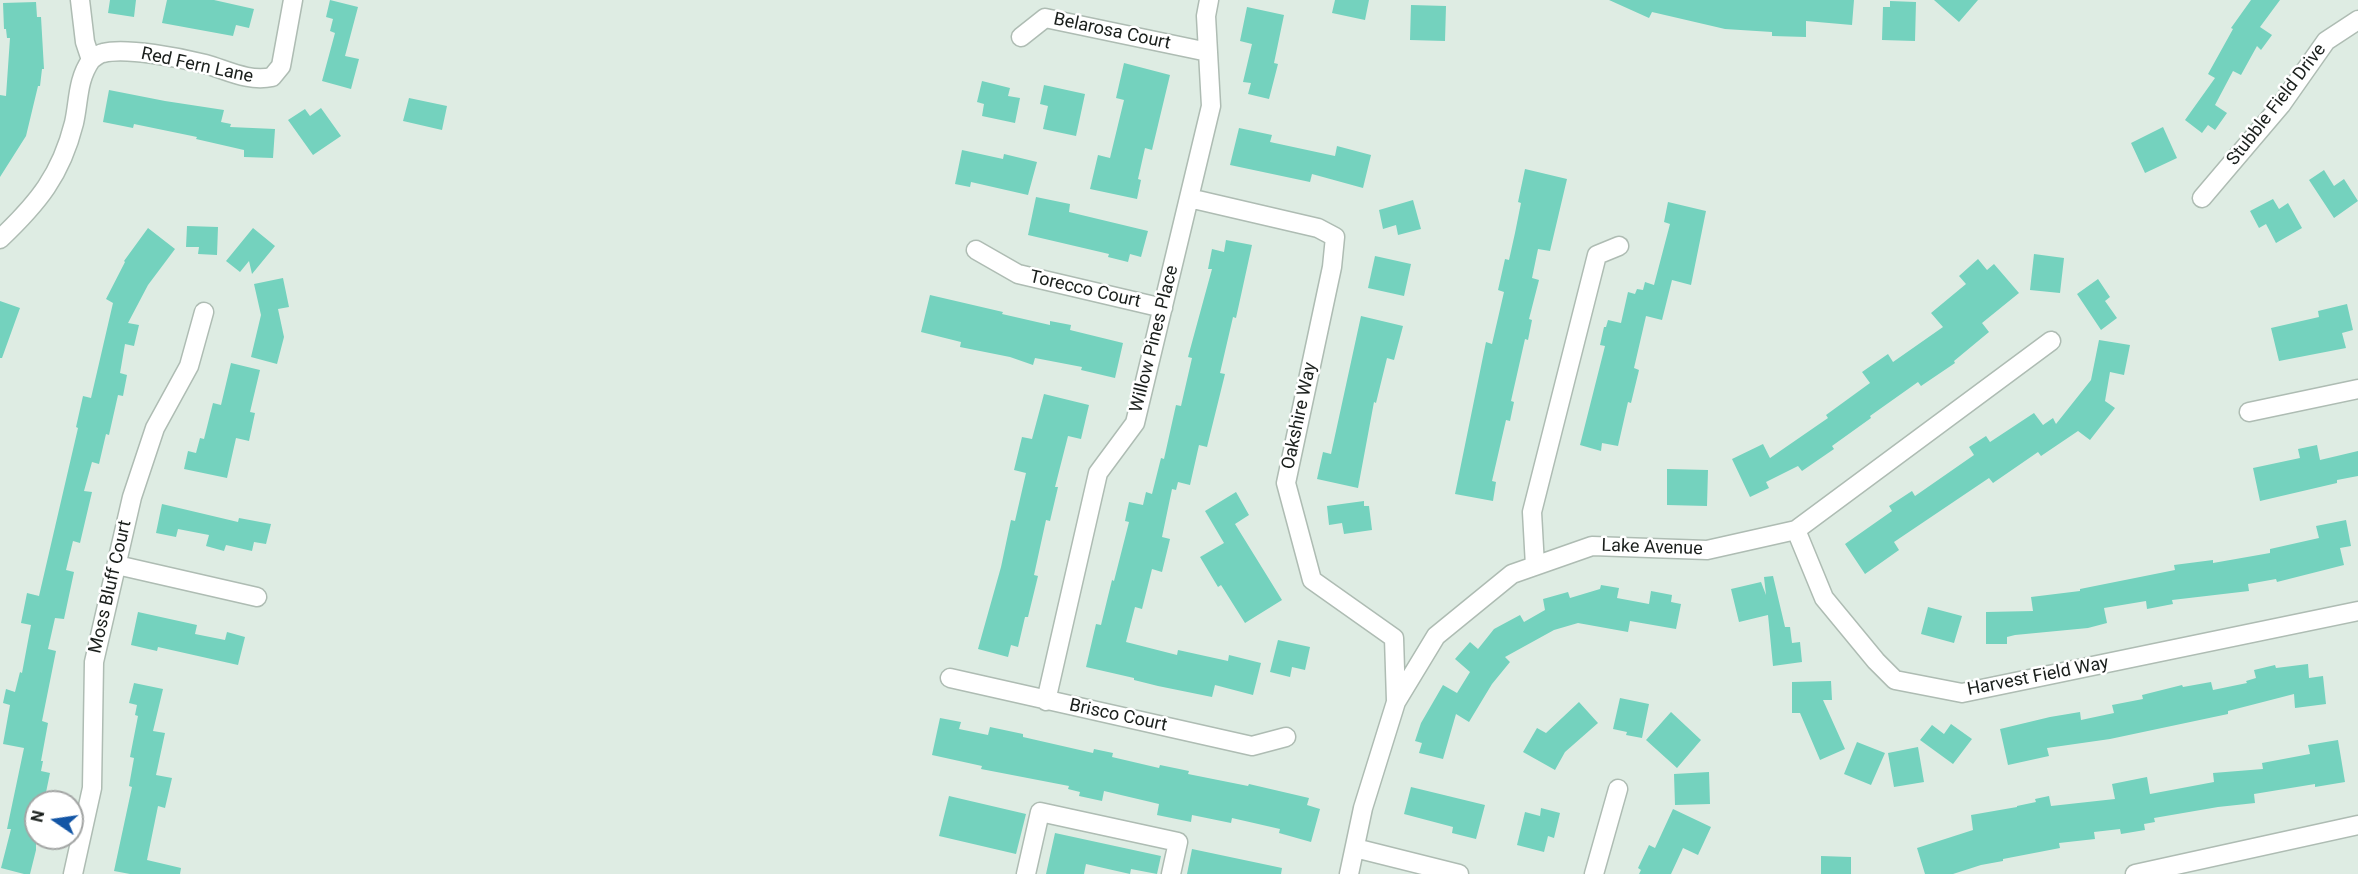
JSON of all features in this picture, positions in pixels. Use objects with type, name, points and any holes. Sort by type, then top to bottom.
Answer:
[{"type":"street","points":[[0,239],[30,210],[52,180],[66,150],[75,120],[80,83],[91,60],[84,42],[80,0]]},
{"type":"street","name":"Red Fern Lane","points":[[91,60],[101,53],[119,52],[206,64],[233,74],[261,80],[272,77],[281,66],[293,0]]},
{"type":"street","name":"Willow Pines Place","points":[[1046,701],[1098,473],[1135,423],[1211,106],[1206,16],[1209,0]]},
{"type":"street","name":"Belarosa Court","points":[[1022,37],[1045,18],[1208,52]]},
{"type":"street","name":"Stubble Field Drive","points":[[2202,198],[2281,105],[2326,41],[2358,20]]},
{"type":"street","name":"Oakshire Way","points":[[1189,198],[1318,228],[1335,237],[1332,267],[1286,483],[1312,580],[1394,638],[1396,702]]},
{"type":"street","points":[[1535,566],[1532,512],[1597,255],[1619,246]]},
{"type":"street","name":"Torecco Court","points":[[976,250],[1018,274],[1163,309]]},
{"type":"street","name":"Moss Bluff Court","points":[[73,874],[92,788],[94,662],[132,497],[155,428],[189,366],[204,312]]},
{"type":"street","name":"Lake Avenue","points":[[1349,874],[1363,808],[1396,702],[1436,636],[1512,574],[1592,546],[1707,550],[1796,530],[2051,341]]},
{"type":"street","points":[[2249,412],[2358,389]]},
{"type":"street","name":"Harvest Field Way","points":[[1796,530],[1824,598],[1876,661],[1895,680],[1962,693],[2358,611]]},
{"type":"street","points":[[117,565],[257,597]]},
{"type":"street","name":"Brisco Court","points":[[950,678],[1252,746],[1286,737]]},
{"type":"street","points":[[1594,874],[1618,789]]},
{"type":"street","points":[[1026,874],[1040,812],[1178,842],[1171,874]]},
{"type":"street","points":[[2135,874],[2358,825]]},
{"type":"street","points":[[1355,848],[1459,874]]},
{"type":"building","points":[[110,0],[136,0],[134,17],[108,13]]},
{"type":"building","points":[[167,0],[214,0],[254,9],[249,28],[236,25],[233,36],[162,23]]},
{"type":"building","points":[[330,0],[358,7],[345,56],[359,59],[351,89],[322,81],[335,33],[330,31],[333,19],[326,17]]},
{"type":"building","points":[[1335,0],[1369,0],[1365,20],[1332,13]]},
{"type":"building","points":[[1609,0],[1854,0],[1852,25],[1806,21],[1806,37],[1772,36],[1772,32],[1725,29],[1652,12],[1649,18]]},
{"type":"building","points":[[1934,0],[1978,0],[1959,22]]},
{"type":"building","points":[[2251,0],[2280,0],[2260,27],[2272,35],[2261,50],[2257,46],[2241,75],[2233,71],[2215,105],[2227,113],[2215,130],[2208,125],[2202,133],[2185,120],[2215,78],[2208,74],[2233,29],[2231,28]]},
{"type":"building","points":[[1890,1],[1916,2],[1915,41],[1882,40],[1883,7],[1890,7]]},
{"type":"building","points":[[36,2],[37,17],[41,17],[44,69],[42,69],[40,86],[38,86],[26,136],[0,177],[0,95],[6,96],[10,38],[7,38],[6,29],[4,29],[3,3]]},
{"type":"building","points":[[1411,5],[1446,6],[1445,41],[1410,40]]},
{"type":"building","points":[[1247,7],[1284,15],[1274,63],[1278,64],[1269,99],[1248,94],[1251,83],[1243,82],[1252,44],[1240,41]]},
{"type":"building","points":[[1124,63],[1170,75],[1152,150],[1145,148],[1138,179],[1141,180],[1137,199],[1090,189],[1098,155],[1110,158],[1124,100],[1116,98]]},
{"type":"building","points":[[982,81],[1010,88],[1008,96],[1020,98],[1015,123],[982,116],[984,104],[977,102]]},
{"type":"building","points":[[1044,85],[1085,94],[1076,136],[1043,129],[1048,106],[1040,104]]},
{"type":"building","points":[[109,90],[224,110],[221,122],[231,124],[230,127],[275,129],[273,158],[244,157],[244,150],[196,139],[197,137],[134,124],[133,128],[103,122]]},
{"type":"building","points":[[409,98],[447,106],[442,130],[403,121]]},
{"type":"building","points":[[321,108],[341,136],[313,155],[288,120],[305,109],[310,116]]},
{"type":"building","points":[[2163,127],[2177,158],[2145,173],[2131,143]]},
{"type":"building","points":[[1239,128],[1272,135],[1270,142],[1335,156],[1337,146],[1371,155],[1363,188],[1312,174],[1310,182],[1230,165]]},
{"type":"building","points":[[962,150],[1003,159],[1004,154],[1037,162],[1028,195],[971,182],[970,187],[955,184]]},
{"type":"building","points":[[1525,169],[1567,179],[1550,251],[1538,249],[1532,278],[1539,280],[1529,319],[1532,320],[1528,340],[1525,339],[1511,401],[1514,402],[1510,421],[1506,420],[1492,481],[1496,482],[1493,501],[1455,494],[1486,342],[1492,344],[1504,292],[1498,290],[1505,259],[1509,260],[1521,203],[1518,202]]},
{"type":"building","points":[[2324,170],[2334,186],[2344,179],[2358,201],[2334,218],[2309,180]]},
{"type":"building","points":[[1036,197],[1070,204],[1069,212],[1148,231],[1141,257],[1130,254],[1128,262],[1108,257],[1109,254],[1028,235]]},
{"type":"building","points":[[2273,199],[2279,209],[2288,203],[2302,228],[2276,243],[2266,224],[2259,228],[2250,211]]},
{"type":"building","points":[[1413,200],[1421,229],[1398,235],[1396,225],[1383,229],[1379,210]]},
{"type":"building","points":[[1668,202],[1706,211],[1691,285],[1672,280],[1662,320],[1646,316],[1634,368],[1639,370],[1631,403],[1628,402],[1618,446],[1602,443],[1601,451],[1580,445],[1605,346],[1600,345],[1604,327],[1608,320],[1621,323],[1628,292],[1635,294],[1637,289],[1643,290],[1645,282],[1654,285],[1670,224],[1664,222]]},
{"type":"building","points":[[187,226],[218,227],[217,255],[198,254],[199,247],[186,247]]},
{"type":"building","points":[[148,228],[175,249],[148,285],[128,323],[139,325],[134,346],[125,344],[120,373],[127,375],[123,396],[118,395],[109,435],[106,434],[99,464],[92,462],[84,491],[92,492],[80,543],[73,541],[66,570],[74,572],[64,619],[55,618],[48,649],[56,651],[42,721],[48,723],[41,771],[50,773],[46,790],[24,790],[24,850],[36,850],[30,874],[24,874],[1,868],[11,829],[7,829],[24,748],[3,744],[10,705],[3,703],[6,689],[15,692],[20,672],[22,673],[31,625],[21,623],[27,593],[39,596],[78,428],[76,427],[83,396],[91,398],[113,303],[106,299],[124,261]]},
{"type":"building","points":[[253,228],[275,246],[252,274],[249,261],[240,272],[226,261]]},
{"type":"building","points":[[1226,240],[1252,245],[1236,318],[1233,317],[1220,373],[1225,374],[1207,447],[1199,445],[1190,485],[1178,482],[1176,490],[1172,489],[1162,537],[1170,539],[1162,572],[1152,569],[1142,609],[1135,607],[1126,642],[1177,655],[1178,650],[1228,661],[1229,655],[1261,663],[1253,695],[1215,685],[1212,697],[1158,686],[1086,667],[1096,624],[1101,625],[1112,580],[1114,581],[1129,522],[1125,521],[1129,502],[1143,505],[1146,492],[1152,494],[1161,458],[1164,459],[1176,405],[1181,406],[1192,358],[1188,357],[1212,269],[1208,269],[1212,249],[1224,252]]},
{"type":"building","points":[[2034,254],[2064,258],[2060,293],[2030,290]]},
{"type":"building","points":[[1375,256],[1411,264],[1404,296],[1368,288]]},
{"type":"building","points":[[1978,259],[1987,270],[1994,264],[2019,293],[1982,323],[1989,332],[1954,361],[1955,363],[1921,386],[1918,382],[1870,416],[1871,418],[1832,446],[1834,449],[1802,471],[1798,466],[1766,482],[1769,488],[1750,497],[1732,459],[1763,444],[1770,458],[1828,418],[1826,415],[1870,383],[1862,372],[1888,354],[1893,362],[1943,327],[1931,313],[1966,284],[1959,276]]},
{"type":"building","points":[[283,278],[289,307],[278,309],[284,337],[277,364],[251,357],[261,315],[254,284]]},
{"type":"building","points":[[2098,279],[2110,297],[2105,301],[2117,318],[2101,330],[2077,294]]},
{"type":"building","points":[[930,295],[1050,325],[1050,321],[1071,325],[1070,330],[1123,343],[1115,378],[1081,370],[1082,367],[1035,358],[1033,365],[1010,357],[960,347],[961,342],[921,332]]},
{"type":"building","points":[[0,301],[20,308],[2,358],[0,358]]},
{"type":"building","points":[[2347,304],[2353,330],[2342,333],[2346,348],[2279,361],[2271,328],[2319,317],[2318,311]]},
{"type":"building","points":[[1361,316],[1403,326],[1394,360],[1387,358],[1376,403],[1374,402],[1358,488],[1317,479],[1323,452],[1331,454]]},
{"type":"building","points":[[2099,340],[2130,345],[2124,375],[2110,372],[2105,401],[2115,408],[2090,440],[2078,431],[2041,456],[2038,452],[1993,483],[1989,478],[1894,542],[1899,550],[1865,574],[1845,544],[1892,511],[1889,506],[1912,491],[1915,496],[1974,455],[1969,447],[1986,436],[1990,442],[2034,413],[2043,425],[2053,418],[2056,424],[2091,380]]},
{"type":"building","points":[[231,363],[260,370],[250,412],[255,413],[249,441],[236,438],[227,478],[184,469],[188,451],[196,453],[200,438],[204,439],[213,403],[221,405]]},
{"type":"building","points":[[1044,394],[1089,405],[1081,439],[1068,436],[1055,487],[1058,487],[1050,521],[1046,520],[1034,575],[1038,576],[1028,617],[1025,617],[1018,647],[1011,645],[1008,657],[978,649],[1001,567],[1011,520],[1015,521],[1026,473],[1014,470],[1022,437],[1032,439]]},
{"type":"building","points":[[2317,445],[2320,460],[2358,451],[2358,476],[2260,501],[2253,468],[2300,458],[2298,449]]},
{"type":"building","points":[[1667,469],[1708,470],[1707,506],[1667,505]]},
{"type":"building","points":[[1236,492],[1249,515],[1235,524],[1282,600],[1245,623],[1221,585],[1218,587],[1200,557],[1224,543],[1205,511]]},
{"type":"building","points":[[1364,501],[1364,506],[1369,506],[1372,530],[1344,534],[1342,523],[1329,525],[1327,506]]},
{"type":"building","points":[[162,504],[238,522],[239,518],[271,524],[266,544],[254,542],[252,551],[226,545],[224,551],[206,546],[209,535],[178,529],[176,537],[156,533]]},
{"type":"building","points":[[2346,520],[2351,546],[2340,548],[2344,565],[2277,582],[2276,579],[2248,584],[2249,591],[2172,600],[2173,604],[2147,609],[2146,601],[2104,608],[2107,623],[2088,628],[2015,635],[2007,637],[2007,644],[1986,644],[1986,612],[2033,611],[2031,597],[2080,591],[2080,589],[2175,570],[2174,565],[2213,560],[2213,563],[2270,553],[2270,549],[2319,538],[2316,526]]},
{"type":"building","points":[[1773,576],[1785,627],[1790,627],[1792,643],[1800,642],[1802,662],[1773,666],[1768,615],[1739,622],[1731,589],[1761,582],[1766,595],[1764,577]]},
{"type":"building","points":[[1601,585],[1619,588],[1617,598],[1649,604],[1651,591],[1672,595],[1671,602],[1681,604],[1676,629],[1630,621],[1628,632],[1578,623],[1554,630],[1505,657],[1510,662],[1492,684],[1469,722],[1456,714],[1443,759],[1419,753],[1422,743],[1415,741],[1421,723],[1443,685],[1457,693],[1470,672],[1455,659],[1470,642],[1478,649],[1494,629],[1520,615],[1524,622],[1545,610],[1543,599],[1568,592],[1570,598],[1600,589]]},
{"type":"building","points":[[1928,607],[1962,616],[1954,643],[1921,634]]},
{"type":"building","points":[[138,612],[197,625],[195,634],[225,640],[227,632],[245,637],[238,665],[158,647],[157,651],[131,645]]},
{"type":"building","points":[[1278,640],[1310,647],[1305,670],[1292,667],[1290,677],[1270,672]]},
{"type":"building","points":[[2308,664],[2309,678],[2323,676],[2326,704],[2295,708],[2294,694],[2228,711],[2228,714],[2110,739],[2047,748],[2049,756],[2008,765],[2000,729],[2080,712],[2081,720],[2114,713],[2112,705],[2143,699],[2142,695],[2182,685],[2183,687],[2211,682],[2213,690],[2247,683],[2246,681],[2256,678],[2254,670],[2275,665],[2276,668]]},
{"type":"building","points":[[1831,681],[1832,700],[1823,700],[1845,749],[1820,760],[1800,713],[1792,713],[1792,682]]},
{"type":"building","points":[[134,683],[163,689],[153,731],[165,733],[156,775],[172,778],[165,808],[158,806],[147,860],[181,868],[180,874],[130,874],[114,871],[132,787],[129,786],[134,758],[130,757],[138,716],[135,715],[137,705],[129,703]]},
{"type":"building","points":[[1620,698],[1649,704],[1642,738],[1626,735],[1627,732],[1613,729]]},
{"type":"building","points":[[1579,702],[1598,723],[1565,752],[1555,770],[1523,752],[1537,728],[1546,733]]},
{"type":"building","points":[[1671,712],[1701,740],[1677,768],[1646,740]]},
{"type":"building","points":[[940,718],[961,722],[959,729],[988,735],[990,727],[1093,753],[1094,749],[1113,753],[1112,757],[1159,768],[1160,765],[1189,771],[1188,774],[1248,786],[1249,784],[1309,798],[1307,805],[1320,809],[1311,842],[1279,833],[1280,829],[1232,818],[1231,823],[1192,815],[1191,822],[1157,815],[1159,804],[1104,791],[1102,801],[1079,796],[1080,792],[1068,789],[1069,786],[981,769],[982,766],[932,755]]},
{"type":"building","points":[[1951,724],[1972,739],[1953,764],[1920,740],[1932,725],[1944,734]]},
{"type":"building","points":[[2338,740],[2345,782],[2315,787],[2315,784],[2254,794],[2255,803],[2154,818],[2155,822],[2144,824],[2145,830],[2121,834],[2120,829],[2094,832],[2095,839],[2059,843],[2060,848],[2003,859],[2003,861],[1953,874],[1925,874],[1917,848],[1973,830],[1971,815],[2017,807],[2049,796],[2051,806],[2115,799],[2112,784],[2147,777],[2150,794],[2214,782],[2213,773],[2263,769],[2262,763],[2310,754],[2308,745]]},
{"type":"building","points":[[1857,742],[1885,753],[1871,785],[1844,774]]},
{"type":"building","points":[[1918,747],[1924,782],[1894,787],[1888,753]]},
{"type":"building","points":[[1709,772],[1710,804],[1675,805],[1674,774]]},
{"type":"building","points":[[1411,787],[1485,805],[1476,839],[1452,833],[1453,827],[1404,814]]},
{"type":"building","points":[[949,796],[1026,814],[1016,854],[939,836]]},
{"type":"building","points":[[1541,808],[1560,813],[1554,838],[1548,836],[1544,852],[1517,845],[1525,812],[1540,816]]},
{"type":"building","points":[[1673,809],[1711,827],[1698,855],[1683,848],[1671,874],[1639,874],[1641,870],[1638,868],[1649,845],[1655,848]]},
{"type":"building","points":[[1055,833],[1161,856],[1157,874],[1131,869],[1130,874],[1086,864],[1084,874],[1046,874]]},
{"type":"building","points":[[1192,849],[1282,868],[1281,874],[1187,874]]},
{"type":"building","points":[[1821,856],[1851,857],[1851,874],[1821,874]]}]
